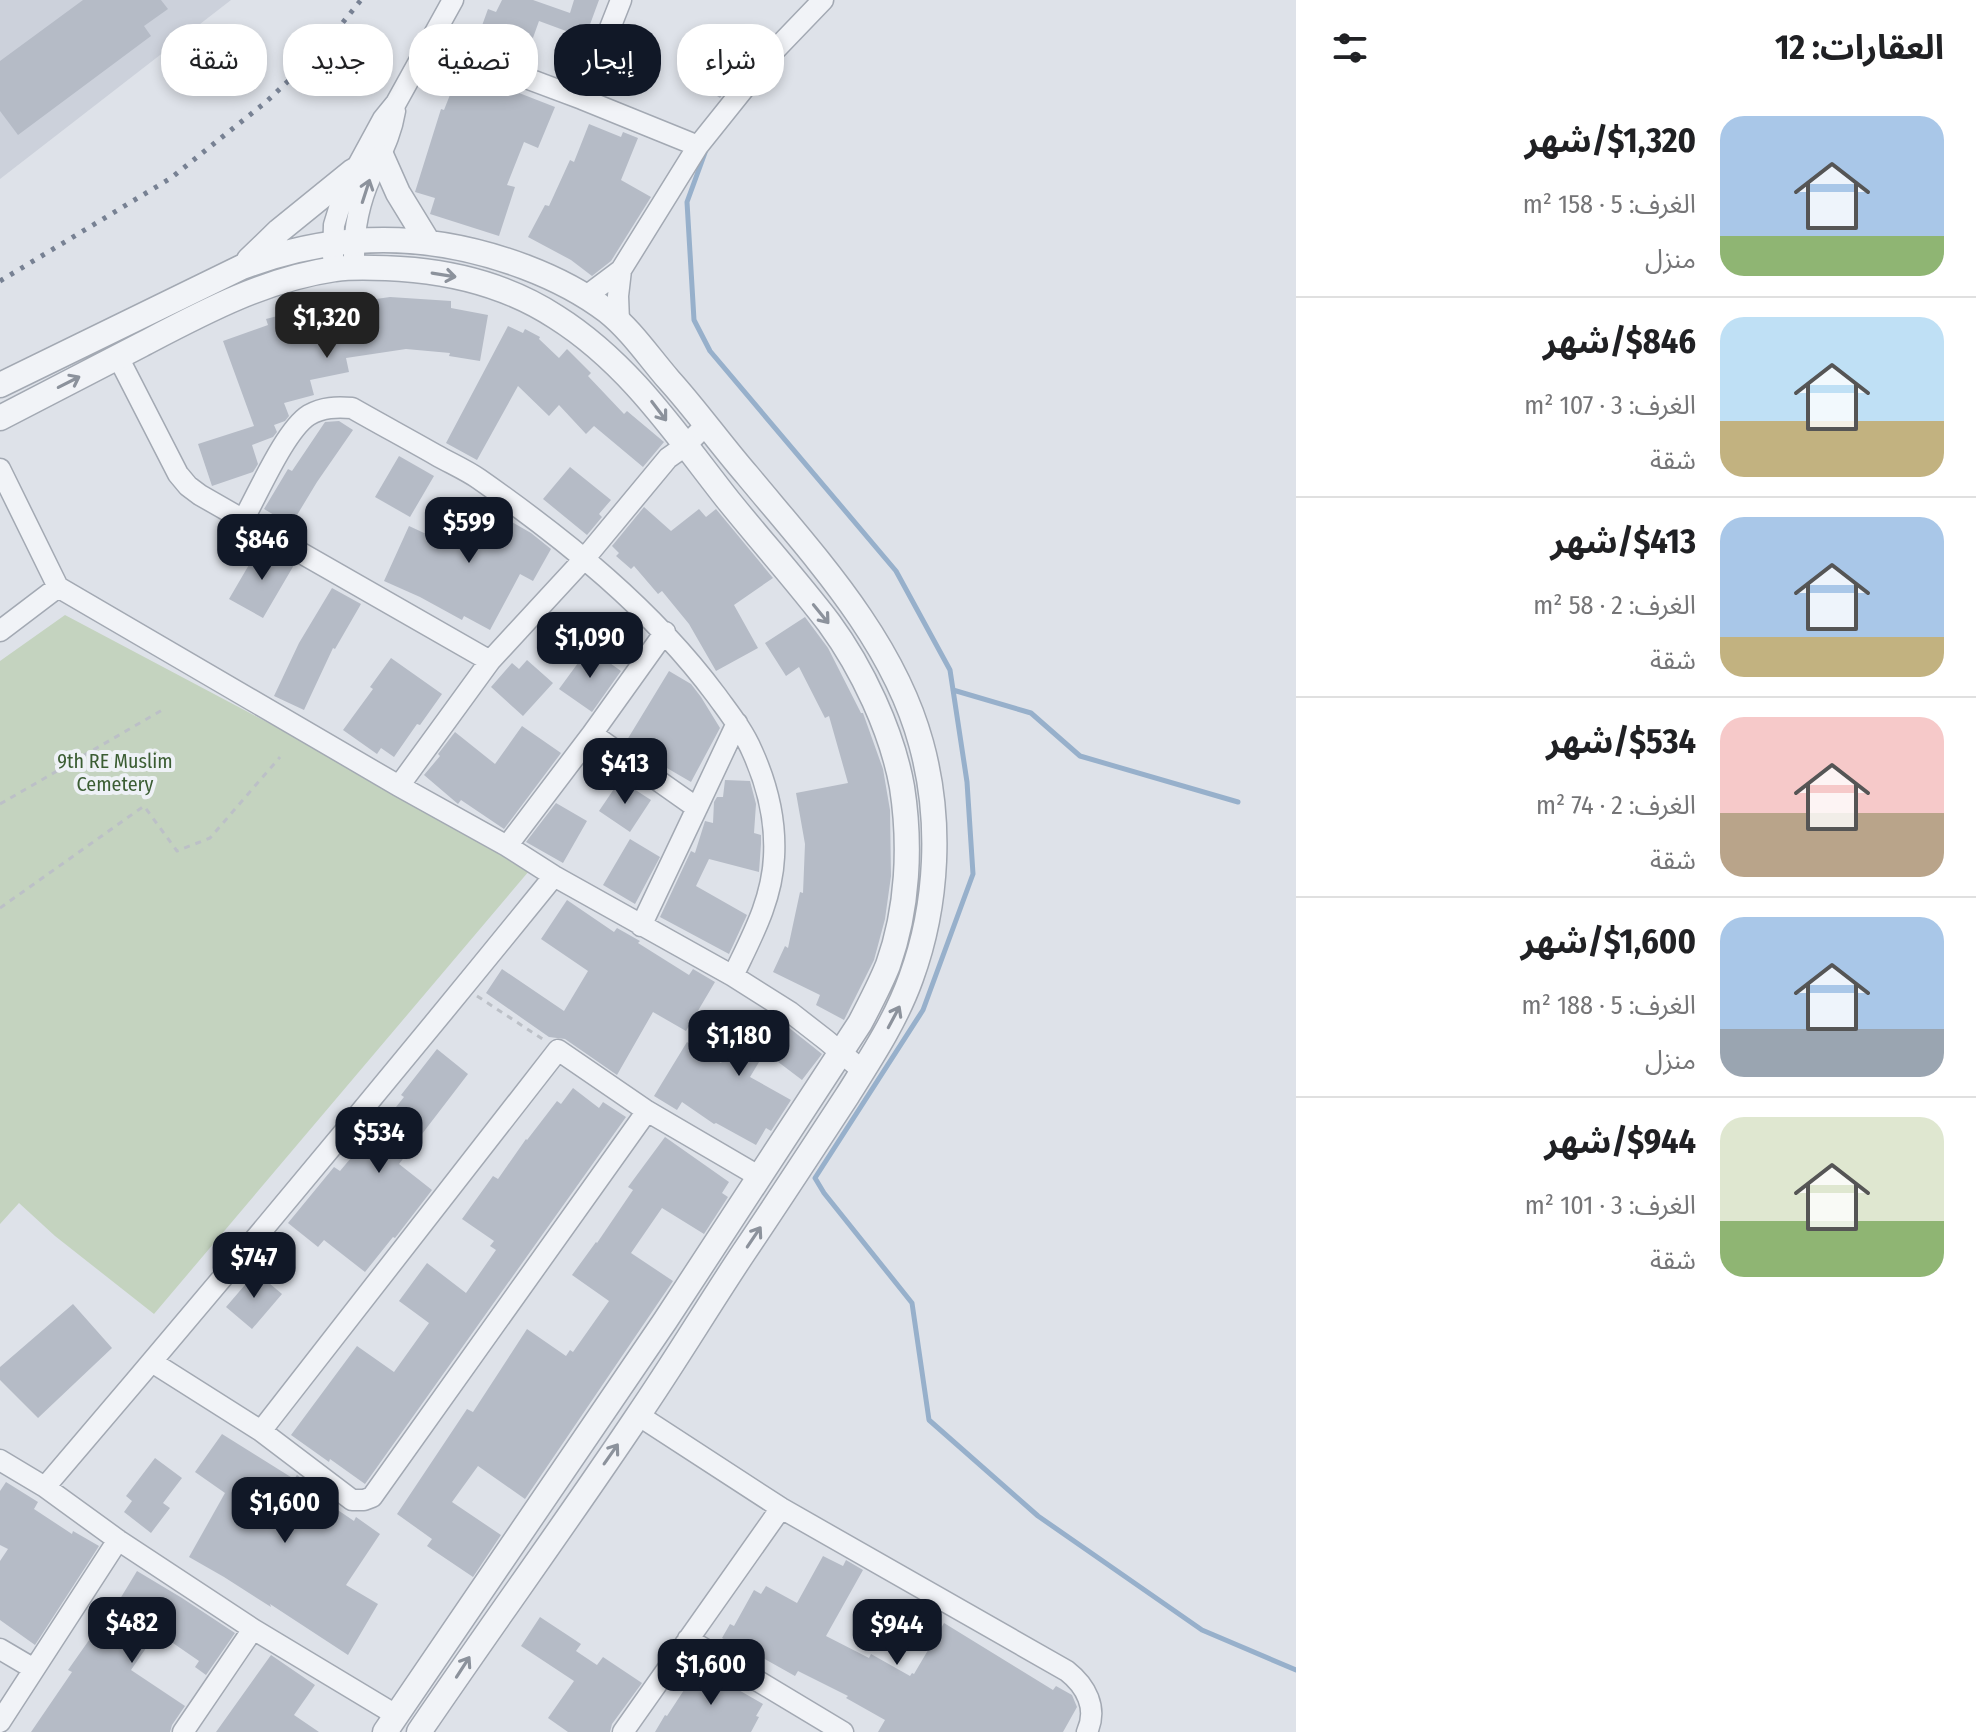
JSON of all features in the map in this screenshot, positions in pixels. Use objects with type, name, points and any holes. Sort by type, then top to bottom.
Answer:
[{"type":"street","points":[[440,24],[453,0]]},
{"type":"street","points":[[582,99],[621,0]]},
{"type":"street","points":[[585,297],[621,270],[698,146],[774,51],[823,0]]},
{"type":"street","points":[[343,269],[343,241],[337,212],[345,189],[383,119],[409,80]]},
{"type":"street","points":[[538,82],[698,146]]},
{"type":"street","points":[[343,241],[382,157],[393,125],[396,103]]},
{"type":"street","points":[[382,157],[398,193],[428,242]]},
{"type":"street","points":[[242,267],[279,231],[353,171]]},
{"type":"street","points":[[0,385],[242,267],[286,251],[343,241],[428,242],[504,259],[585,297],[619,322],[683,395],[859,616],[893,673],[921,744],[932,800],[932,883],[913,974],[901,1003],[863,1071],[638,1415],[419,1732]]},
{"type":"street","points":[[0,418],[235,298],[265,286],[343,269],[414,270],[474,280],[504,289],[555,316],[595,346],[650,399],[830,625],[877,708],[893,749],[901,785],[907,849],[902,903],[889,961],[860,1023],[665,1321],[391,1723],[118,1540],[45,1487],[0,1460]]},
{"type":"street","points":[[619,322],[621,270]]},
{"type":"street","points":[[118,357],[178,474],[188,486],[490,661]]},
{"type":"street","points":[[243,520],[296,424],[329,407],[352,408],[477,478],[585,558],[665,632],[737,723],[752,751],[766,789],[773,821],[771,882],[762,916],[733,976]]},
{"type":"street","points":[[399,786],[490,661],[585,558],[668,458],[706,425]]},
{"type":"street","points":[[0,469],[58,587],[554,876],[733,976],[790,1012],[863,1071]]},
{"type":"street","points":[[0,631],[58,587]]},
{"type":"street","points":[[507,846],[665,632]]},
{"type":"street","points":[[641,926],[737,723]]},
{"type":"street","points":[[592,734],[697,808]]},
{"type":"street","points":[[45,1487],[554,876]]},
{"type":"street","points":[[261,1431],[558,1050],[647,1111],[760,1177]]},
{"type":"street","points":[[152,1362],[261,1431],[352,1500],[372,1497],[647,1111]]},
{"type":"street","points":[[638,1415],[781,1508],[1067,1671],[1081,1682],[1091,1704],[1087,1732]]},
{"type":"street","points":[[623,1732],[781,1508]]},
{"type":"street","points":[[0,1722],[118,1540]]},
{"type":"street","points":[[183,1732],[253,1629]]},
{"type":"street","points":[[688,1639],[843,1732]]},
{"type":"street","points":[[0,1649],[34,1669]]},
{"type":"path","points":[[0,804],[164,709]]},
{"type":"path","points":[[0,908],[144,806],[177,851],[210,838],[280,757]]},
{"type":"path","points":[[464,987],[558,1050]]},
{"type":"shaded area","points":[[0,0],[231,0],[200,24],[161,24],[161,54],[0,179]]},
{"type":"green space","name":"9th RE Muslim Cemetery","points":[[65,615],[299,739],[529,871],[154,1314],[55,1236],[19,1203],[0,1224],[0,661]]},
{"type":"building","points":[[83,0],[161,0],[168,9],[144,26],[151,36],[18,135],[0,111],[0,61]]},
{"type":"building","points":[[502,0],[533,0],[570,13],[574,0],[599,0],[590,24],[554,24],[554,27],[539,21],[538,24],[483,24],[488,9],[496,12]]},
{"type":"building","points":[[450,96],[527,96],[555,107],[538,148],[524,142],[507,185],[515,187],[499,236],[430,214],[435,198],[415,192],[441,109],[444,110]]},
{"type":"building","points":[[589,124],[621,137],[623,132],[638,138],[621,180],[651,197],[611,261],[592,276],[571,260],[528,237],[545,205],[549,206],[570,160],[574,162]]},
{"type":"building","points":[[390,297],[451,301],[451,308],[488,315],[480,361],[449,356],[450,353],[406,349],[346,358],[349,372],[310,380],[314,395],[284,403],[289,416],[274,425],[277,432],[273,437],[252,445],[258,464],[253,472],[212,486],[198,444],[254,426],[223,341],[268,325],[266,319],[308,306]]},
{"type":"building","points":[[508,326],[523,333],[525,329],[540,337],[559,358],[567,349],[624,414],[627,411],[664,442],[643,467],[594,426],[586,434],[559,405],[549,416],[518,386],[477,460],[446,443]]},
{"type":"building","points":[[339,421],[353,430],[291,525],[264,509],[288,469],[292,471],[325,422]]},
{"type":"building","points":[[399,456],[434,476],[410,517],[375,497]]},
{"type":"building","points":[[570,467],[611,500],[587,535],[543,499]]},
{"type":"building","points":[[475,500],[489,508],[492,504],[507,515],[505,518],[551,549],[533,581],[520,574],[490,630],[464,616],[462,620],[384,581],[409,526],[450,545]]},
{"type":"building","points":[[644,507],[671,531],[699,509],[706,517],[716,509],[773,578],[734,605],[758,648],[716,671],[689,624],[662,591],[658,594],[634,566],[631,569],[616,556],[619,553],[612,546]]},
{"type":"building","points":[[260,546],[294,565],[263,618],[229,599]]},
{"type":"building","points":[[332,588],[361,604],[333,648],[304,710],[274,696],[299,643]]},
{"type":"building","points":[[805,617],[828,648],[863,713],[883,769],[890,810],[891,876],[885,919],[874,960],[844,1020],[816,1005],[820,995],[773,972],[785,946],[788,948],[800,892],[803,893],[805,844],[796,793],[848,783],[829,716],[825,718],[799,667],[786,676],[765,643]]},
{"type":"building","points":[[589,648],[621,671],[592,712],[559,689]]},
{"type":"building","points":[[391,658],[442,694],[394,757],[381,748],[377,754],[343,730]]},
{"type":"building","points":[[527,660],[553,683],[523,716],[491,687],[512,663],[519,669]]},
{"type":"building","points":[[669,671],[691,684],[720,728],[691,782],[627,740]]},
{"type":"building","points":[[522,726],[561,753],[504,829],[461,800],[458,804],[424,775],[455,732],[495,764]]},
{"type":"building","points":[[620,780],[651,800],[630,832],[599,811]]},
{"type":"building","points":[[725,780],[750,781],[756,804],[754,833],[761,835],[759,872],[709,859],[696,886],[747,915],[729,954],[660,917],[691,851],[695,853],[705,821],[713,823],[714,802],[717,797],[723,797]]},
{"type":"building","points":[[556,803],[587,821],[563,863],[526,842]]},
{"type":"building","points":[[630,839],[660,857],[635,904],[603,885]]},
{"type":"building","points":[[567,900],[614,932],[617,928],[640,941],[638,943],[689,975],[693,969],[715,982],[686,1031],[653,1012],[617,1075],[565,1039],[549,1037],[486,993],[502,969],[564,1011],[588,971],[541,939]]},
{"type":"building","points":[[761,1010],[822,1054],[802,1080],[765,1052],[750,1077],[791,1100],[771,1131],[766,1128],[756,1145],[714,1124],[682,1102],[677,1110],[654,1096],[687,1042],[721,1063],[749,1017],[754,1021]]},
{"type":"building","points":[[437,1049],[468,1074],[399,1164],[432,1190],[365,1272],[324,1240],[318,1247],[288,1223],[334,1167],[340,1171],[366,1140],[368,1142]]},
{"type":"building","points":[[573,1088],[599,1108],[603,1102],[626,1117],[365,1484],[291,1435],[357,1346],[394,1372],[429,1323],[399,1301],[427,1263],[466,1293],[496,1250],[490,1246],[494,1241],[462,1219],[493,1176],[498,1179],[557,1101],[561,1104]]},
{"type":"building","points":[[665,1137],[729,1182],[722,1193],[728,1197],[704,1234],[662,1208],[631,1253],[673,1281],[525,1499],[478,1466],[452,1502],[501,1535],[473,1577],[427,1546],[432,1539],[397,1514],[467,1409],[473,1412],[527,1329],[566,1356],[570,1350],[573,1352],[609,1301],[572,1275],[633,1190],[628,1187]]},
{"type":"building","points":[[256,1272],[282,1294],[252,1329],[226,1307]]},
{"type":"building","points":[[73,1304],[112,1348],[38,1418],[0,1380],[0,1367]]},
{"type":"building","points":[[222,1434],[294,1479],[297,1475],[314,1487],[311,1492],[354,1521],[356,1517],[380,1534],[346,1585],[378,1604],[348,1655],[270,1604],[271,1607],[189,1557],[225,1493],[195,1472]]},
{"type":"building","points":[[155,1458],[182,1478],[163,1503],[170,1508],[151,1533],[124,1512],[132,1501],[126,1496]]},
{"type":"building","points":[[6,1482],[38,1502],[34,1509],[72,1534],[73,1531],[99,1546],[35,1645],[0,1620],[0,1561],[8,1549],[0,1545],[0,1491]]},
{"type":"building","points":[[823,1556],[843,1566],[846,1560],[863,1570],[826,1636],[869,1658],[871,1654],[910,1676],[944,1623],[1053,1690],[1056,1686],[1072,1695],[1077,1707],[1063,1732],[878,1732],[885,1720],[846,1698],[848,1696],[798,1671],[795,1676],[722,1638],[730,1624],[734,1626],[754,1590],[761,1594],[766,1586],[797,1603]]},
{"type":"building","points":[[137,1571],[235,1633],[206,1675],[195,1667],[199,1661],[157,1632],[131,1670],[185,1706],[170,1732],[31,1732],[72,1672],[68,1670],[106,1616],[109,1617]]},
{"type":"building","points":[[540,1617],[581,1644],[576,1651],[597,1665],[603,1657],[642,1683],[612,1724],[610,1732],[568,1732],[548,1718],[574,1681],[521,1646]]},
{"type":"building","points":[[271,1655],[315,1685],[294,1715],[319,1732],[216,1732]]},
{"type":"building","points":[[701,1664],[763,1704],[751,1732],[655,1732]]},
{"type":"waterway","points":[[706,150],[687,202],[694,320],[710,351],[896,571],[950,670],[967,782],[973,874],[923,1010],[815,1178],[912,1303],[929,1420],[1038,1516],[1202,1630],[1296,1670]]},
{"type":"waterway","points":[[953,690],[1031,713],[1080,756],[1238,802]]},
{"type":"railway","points":[[0,281],[171,178],[266,102],[319,52],[361,0]]}]
